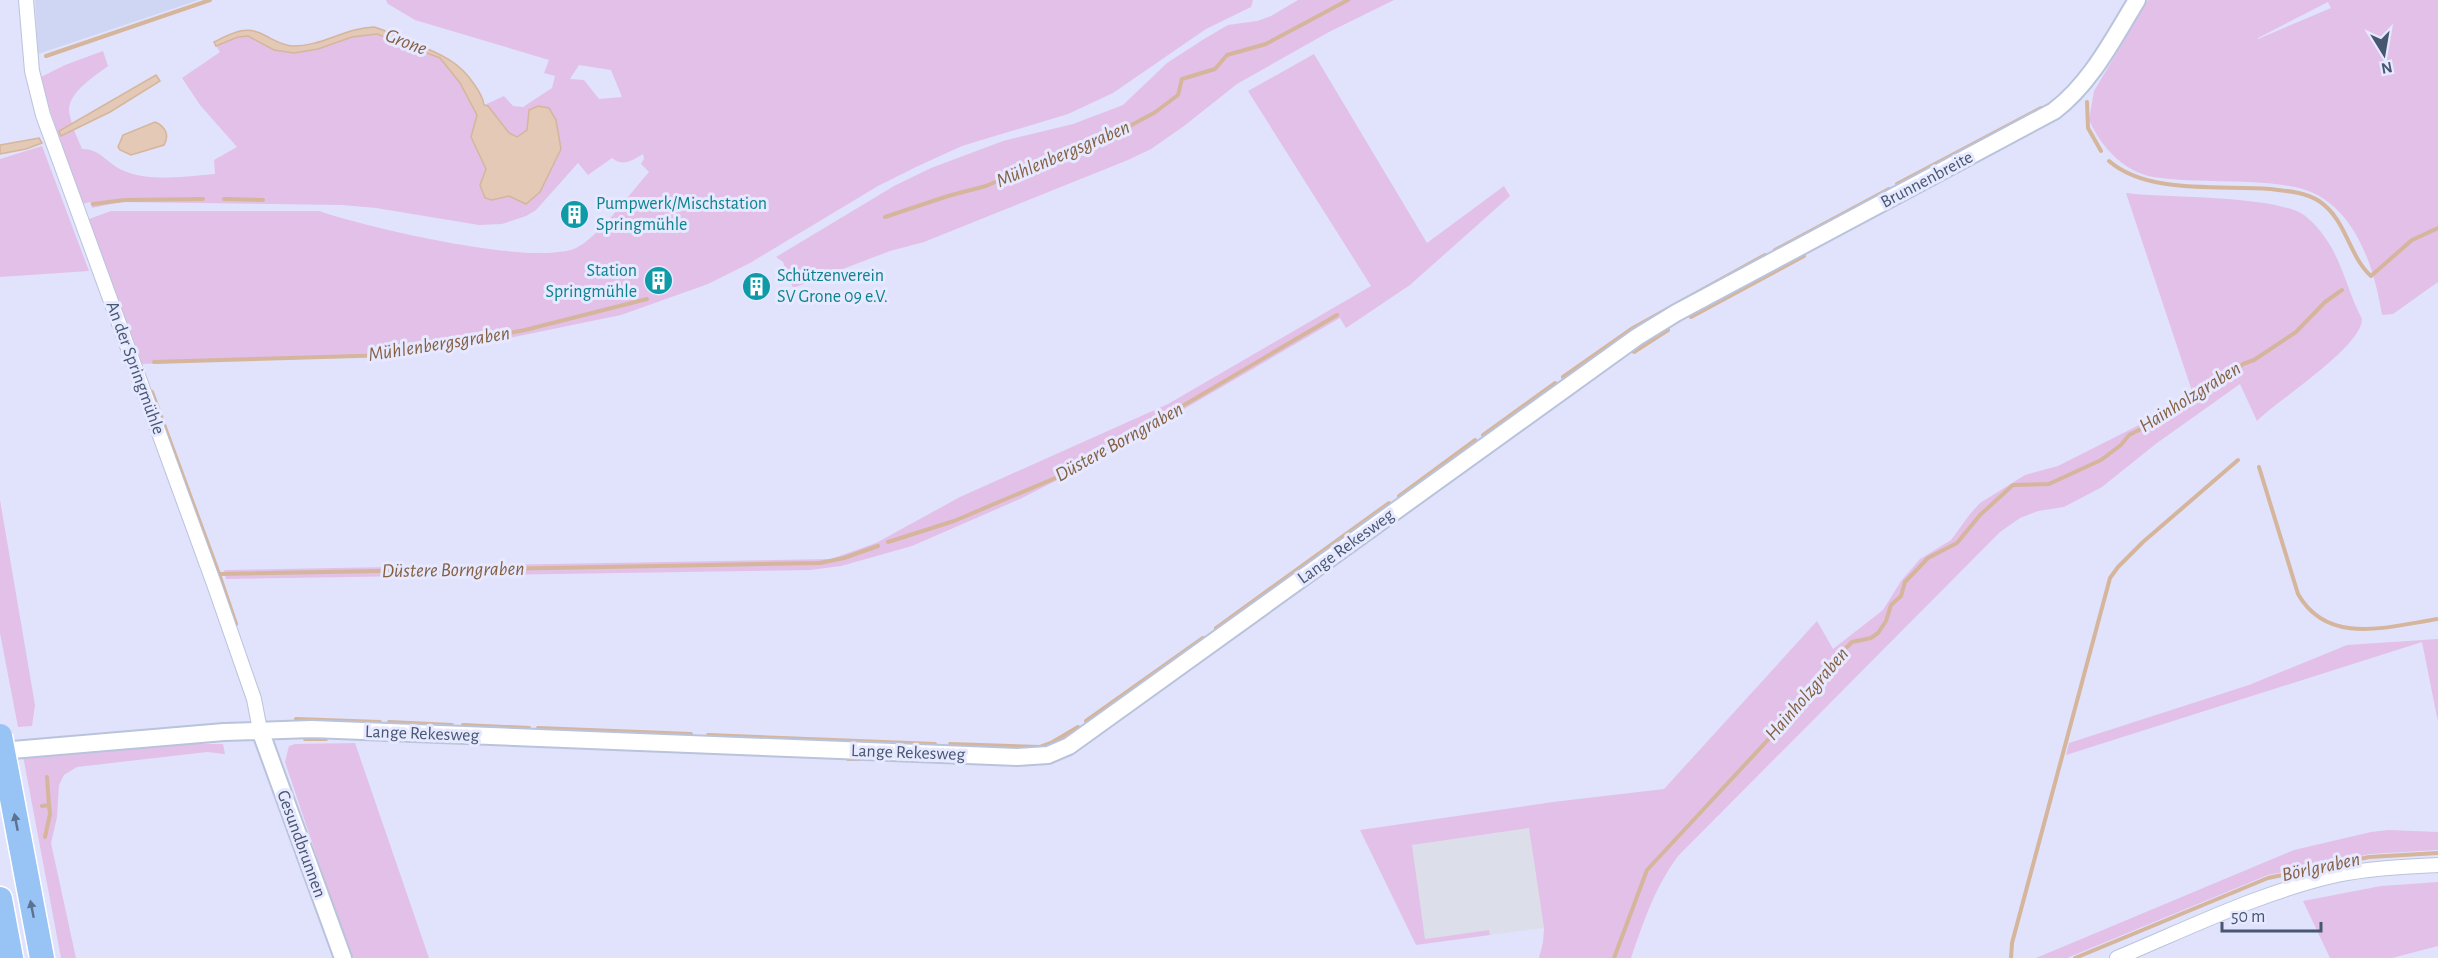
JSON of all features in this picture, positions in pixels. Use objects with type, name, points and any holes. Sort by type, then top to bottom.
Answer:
[{"type":"highway","points":[[0,736],[42,958]]},
{"type":"highway","points":[[0,899],[11,958]]},
{"type":"street","name":"Brunnenbreite","points":[[1676,313],[2054,111],[2072,98],[2085,82],[2137,0]]},
{"type":"street","name":"An der Springmühle","points":[[28,1],[32,71],[43,115],[232,636],[254,699],[260,730]]},
{"type":"street","name":"Lange Rekesweg","points":[[0,751],[260,730],[312,729],[1017,757],[1048,755],[1070,746],[1637,337],[1676,313]]},
{"type":"street","name":"Gesundbrunnen","points":[[260,730],[343,958]]},
{"type":"street","points":[[2117,958],[2245,905],[2305,884],[2362,871],[2438,865]]},
{"type":"shaded area","points":[[35,0],[199,0],[38,54]]},
{"type":"shaded area","points":[[386,0],[1253,0],[1251,7],[1206,29],[1113,93],[1068,114],[962,146],[878,186],[750,263],[708,284],[621,315],[500,340],[392,355],[141,364],[89,219],[111,211],[319,211],[449,243],[488,249],[555,253],[576,248],[595,234],[649,172],[641,164],[644,159],[643,154],[623,163],[612,158],[588,175],[578,163],[536,210],[502,224],[479,225],[376,208],[342,205],[120,202],[92,208],[90,202],[82,204],[39,78],[65,65],[103,51],[108,66],[73,97],[69,110],[72,124],[60,131],[61,136],[74,130],[82,149],[94,151],[122,170],[156,178],[215,174],[214,160],[237,147],[200,105],[182,78],[220,52],[216,46],[238,37],[248,36],[274,50],[294,53],[318,49],[352,37],[377,34],[440,58],[460,83],[477,114],[480,107],[504,96],[513,106],[523,107],[552,88],[555,76],[544,73],[549,60],[415,20],[388,4]],"holes":[[[579,65],[611,70],[622,97],[599,99],[584,80],[570,79]]]},
{"type":"shaded area","points":[[1298,0],[1394,0],[1329,32],[1237,84],[1184,126],[1151,149],[1128,160],[924,242],[890,251],[793,288],[783,262],[776,257],[894,186],[931,168],[1003,141],[1073,124],[1123,105],[1167,63],[1204,39],[1228,25],[1257,21],[1271,16]]},
{"type":"shaded area","points":[[2148,0],[2438,0],[2438,282],[2393,314],[2382,315],[2366,256],[2346,220],[2332,205],[2315,194],[2278,184],[2171,179],[2153,177],[2132,170],[2107,149],[2089,120],[2094,91]],"holes":[[[2328,2],[2331,8],[2258,39]]]},
{"type":"shaded area","points":[[1314,54],[1427,243],[1504,186],[1510,196],[1410,285],[1346,328],[1340,318],[1093,462],[1020,499],[912,546],[841,566],[810,570],[226,579],[224,570],[831,559],[876,543],[960,497],[1168,404],[1371,286],[1248,91]]},
{"type":"shaded area","points":[[42,146],[89,271],[0,277],[0,159]]},
{"type":"shaded area","points":[[2126,193],[2245,201],[2269,204],[2304,215],[2322,233],[2337,258],[2362,319],[2358,331],[2335,358],[2257,421],[2240,384],[2157,443],[2102,487],[2064,507],[2038,511],[2020,518],[2000,532],[1678,856],[1656,893],[1631,958],[1539,958],[1544,928],[1529,828],[1412,845],[1425,939],[1489,930],[1490,935],[1416,945],[1360,830],[1553,802],[1664,789],[1817,621],[1833,649],[1883,610],[1901,581],[1920,559],[1951,540],[1980,503],[2025,475],[2058,466],[2149,420],[2192,391]]},
{"type":"shaded area","points":[[0,500],[35,705],[32,726],[18,727],[0,633]]},
{"type":"shaded area","points":[[2438,639],[2438,722],[2422,642],[2066,755],[2069,743],[2249,685],[2347,645]]},
{"type":"shaded area","points":[[355,743],[429,958],[351,958],[285,762],[289,746],[295,744]]},
{"type":"shaded area","points":[[178,744],[223,744],[225,754],[207,752],[77,767],[64,775],[59,785],[57,817],[51,843],[76,958],[61,958],[23,756]]},
{"type":"shaded area","points":[[1530,828],[1544,928],[1490,935],[1488,930],[1425,939],[1412,845]]},
{"type":"shaded area","points":[[2389,830],[2438,832],[2438,850],[2370,854],[2268,875],[2067,958],[2036,958],[2294,850]]},
{"type":"shaded area","points":[[2438,882],[2438,946],[2392,958],[2330,958],[2303,901],[2381,886]]},
{"type":"water","name":"Grone","points":[[374,27],[434,52],[460,68],[478,89],[484,105],[488,106],[509,133],[517,137],[527,130],[529,110],[538,106],[549,108],[556,120],[561,149],[540,192],[526,204],[509,196],[492,200],[485,198],[480,185],[486,169],[471,137],[477,115],[460,83],[440,58],[377,34],[352,37],[318,49],[294,53],[274,50],[248,36],[238,37],[216,46],[214,42],[246,30],[259,32],[285,45],[302,46],[363,28]]},
{"type":"water","points":[[156,75],[160,81],[110,112],[61,136],[59,131]]},
{"type":"water","points":[[155,122],[166,131],[167,138],[164,145],[131,155],[120,150],[118,147],[123,135]]},
{"type":"water","points":[[39,138],[42,143],[0,154],[0,145]]},
{"type":"waterway","points":[[46,56],[210,0]]},
{"type":"waterway","name":"Mühlenbergsgraben","points":[[885,217],[986,186],[1071,150],[1092,146],[1154,113],[1178,95],[1182,79],[1215,69],[1227,55],[1266,44],[1348,0]]},
{"type":"waterway","points":[[2087,102],[2088,128],[2101,151]]},
{"type":"waterway","points":[[1897,184],[2041,108]]},
{"type":"waterway","points":[[2109,161],[2125,172],[2164,184],[2270,189],[2296,192],[2314,198],[2336,218],[2363,268],[2371,276],[2412,240],[2438,228]]},
{"type":"waterway","points":[[1775,250],[1889,189]]},
{"type":"waterway","points":[[93,204],[125,200],[203,199]]},
{"type":"waterway","points":[[224,199],[263,200]]},
{"type":"waterway","points":[[1563,377],[1633,328],[1765,255]]},
{"type":"waterway","points":[[1691,317],[1804,256]]},
{"type":"waterway","name":"Hainholzgraben","points":[[1614,958],[1647,870],[1818,686],[1841,653],[1852,642],[1871,638],[1878,633],[1886,621],[1891,605],[1901,596],[1905,582],[1928,558],[1957,543],[1980,515],[2013,485],[2049,484],[2101,460],[2121,445],[2129,435],[2163,418],[2181,401],[2234,372],[2243,364],[2254,360],[2296,332],[2325,302],[2342,290]]},
{"type":"waterway","name":"Mühlenbergsgraben","points":[[154,362],[392,355],[525,330],[647,299]]},
{"type":"waterway","name":"Düstere Borngraben","points":[[888,542],[954,521],[1072,471],[1337,315]]},
{"type":"waterway","points":[[1634,352],[1668,330]]},
{"type":"waterway","points":[[1483,435],[1555,383]]},
{"type":"waterway","name":"Düstere Borngraben","points":[[152,392],[219,574],[820,563],[844,558],[878,546]]},
{"type":"waterway","points":[[1399,496],[1475,440]]},
{"type":"waterway","points":[[2011,958],[2012,943],[2110,578],[2143,542],[2238,460]]},
{"type":"waterway","points":[[2259,467],[2298,594],[2311,611],[2326,621],[2343,627],[2361,629],[2400,626],[2438,619]]},
{"type":"waterway","points":[[1216,628],[1389,503]]},
{"type":"waterway","points":[[219,574],[236,624]]},
{"type":"waterway","points":[[1086,721],[1203,638]]},
{"type":"waterway","points":[[296,719],[380,722]]},
{"type":"waterway","points":[[389,722],[452,725]]},
{"type":"waterway","points":[[463,725],[529,728]]},
{"type":"waterway","points":[[950,744],[1040,747],[1078,727]]},
{"type":"waterway","points":[[538,728],[691,734]]},
{"type":"waterway","points":[[708,735],[935,744]]},
{"type":"waterway","points":[[305,739],[326,739]]},
{"type":"waterway","points":[[848,759],[860,759]]},
{"type":"waterway","points":[[959,763],[963,764]]},
{"type":"waterway","points":[[42,806],[49,805],[47,777]]},
{"type":"waterway","points":[[45,837],[50,814],[49,805]]},
{"type":"waterway","name":"Börlgraben","points":[[2075,958],[2268,878],[2369,857],[2438,853]]},
{"type":"place","name":"Pumpwerk/Mischstation Springmühle","points":[[575,214]]},
{"type":"place","name":"Station Springmühle","points":[[658,281]]},
{"type":"place","name":"Schützenverein SV Grone 09 e.V.","points":[[756,286]]}]
